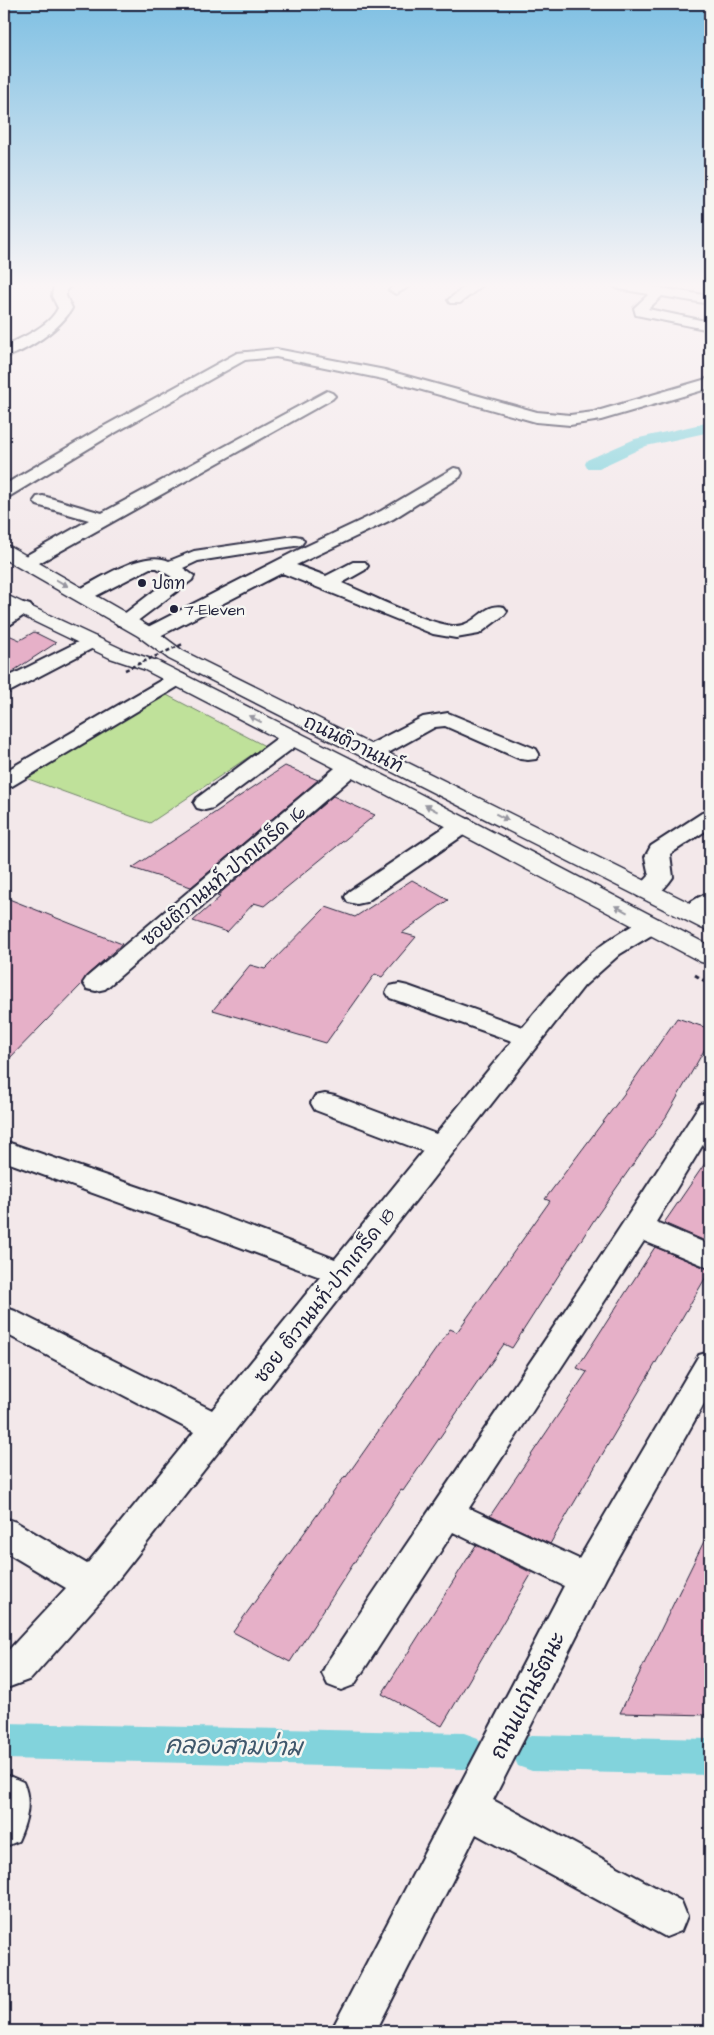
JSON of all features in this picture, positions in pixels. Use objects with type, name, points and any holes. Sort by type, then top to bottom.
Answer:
[{"type":"main road","name":"ถนนติวานนท์","points":[[4,552],[149,634],[373,752],[648,891],[704,912]]},
{"type":"main road","points":[[4,568],[124,637],[180,649]]},
{"type":"main road","points":[[4,586],[126,648],[150,665]]},
{"type":"main road","name":"ถนนติวานนท์","points":[[4,600],[90,642],[117,654],[150,665],[463,825],[710,956]]},
{"type":"street","points":[[4,492],[105,432],[199,380]]},
{"type":"street","points":[[406,380],[536,417],[570,420],[595,417],[710,382]]},
{"type":"street","points":[[26,563],[102,518],[264,434],[327,396]]},
{"type":"street","points":[[149,634],[280,566],[388,515],[454,473]]},
{"type":"street","points":[[42,501],[102,518]]},
{"type":"street","points":[[170,567],[194,556],[295,542]]},
{"type":"street","points":[[83,595],[147,563],[160,563],[185,576],[184,579],[126,621]]},
{"type":"street","points":[[280,566],[327,583],[433,628],[456,632],[472,630],[497,611]]},
{"type":"street","points":[[327,583],[360,566]]},
{"type":"street","points":[[4,620],[23,610]]},
{"type":"street","points":[[4,687],[90,642]]},
{"type":"street","points":[[4,780],[177,679]]},
{"type":"street","points":[[373,752],[430,721],[448,719],[528,754]]},
{"type":"street","points":[[205,803],[292,738]]},
{"type":"street","name":"ซอยติวานนท์-ปากเกร็ด 16","points":[[96,983],[350,768]]},
{"type":"street","points":[[648,891],[661,877],[656,857],[660,851],[710,818]]},
{"type":"street","points":[[357,897],[463,825]]},
{"type":"street","name":"ซอย ติวานนท์-ปากเกร็ด 18","points":[[4,1672],[18,1667],[92,1585],[575,980],[611,950],[651,925]]},
{"type":"street","points":[[399,992],[529,1038]]},
{"type":"street","points":[[325,1103],[442,1147]]},
{"type":"street","points":[[340,1673],[638,1226],[710,1111]]},
{"type":"street","points":[[4,1151],[195,1218],[342,1273]]},
{"type":"street","points":[[638,1226],[710,1257]]},
{"type":"street","points":[[4,1319],[218,1429]]},
{"type":"street","name":"ถนนแก่นรัตนะ","points":[[352,2031],[470,1808],[586,1580],[710,1364]]},
{"type":"street","points":[[446,1513],[586,1580]]},
{"type":"street","points":[[4,1533],[92,1585]]},
{"type":"street","points":[[470,1808],[666,1916]]},
{"type":"path","points":[[125,670],[180,649]]},
{"type":"green space","points":[[159,691],[265,746],[150,823],[20,776]]},
{"type":"building","points":[[34,632],[56,643],[4,677],[4,633],[20,640]]},
{"type":"building","points":[[285,766],[318,780],[191,887],[132,868]]},
{"type":"building","points":[[333,796],[375,815],[264,906],[254,903],[227,932],[193,921],[220,897],[217,896]]},
{"type":"building","points":[[412,880],[448,900],[402,933],[416,937],[382,977],[375,974],[326,1043],[213,1010],[250,965],[265,969],[326,907],[355,917]]},
{"type":"building","points":[[4,897],[122,944],[86,976],[82,984],[4,1064]]},
{"type":"building","points":[[677,1018],[710,1029],[710,1040],[666,1117],[594,1220],[512,1348],[504,1344],[403,1491],[401,1490],[290,1662],[233,1632],[346,1477],[450,1329],[457,1332],[550,1201],[545,1199],[624,1094]]},
{"type":"building","points":[[710,1156],[710,1243],[664,1223]]},
{"type":"building","points":[[655,1247],[710,1270],[550,1544],[490,1516],[587,1372],[577,1368]]},
{"type":"building","points":[[710,1529],[710,1715],[620,1713]]},
{"type":"building","points":[[476,1545],[532,1573],[442,1726],[382,1694]]},
{"type":"waterway","points":[[593,464],[641,442],[710,427]]},
{"type":"waterway","name":"คลองสามง่าม","points":[[4,1741],[464,1751]]},
{"type":"waterway","name":"คลองสามง่าม","points":[[532,1753],[710,1757]]},
{"type":"place","name":"ปตท","points":[[142,583]]},
{"type":"place","name":"7-Eleven","points":[[174,609]]}]
